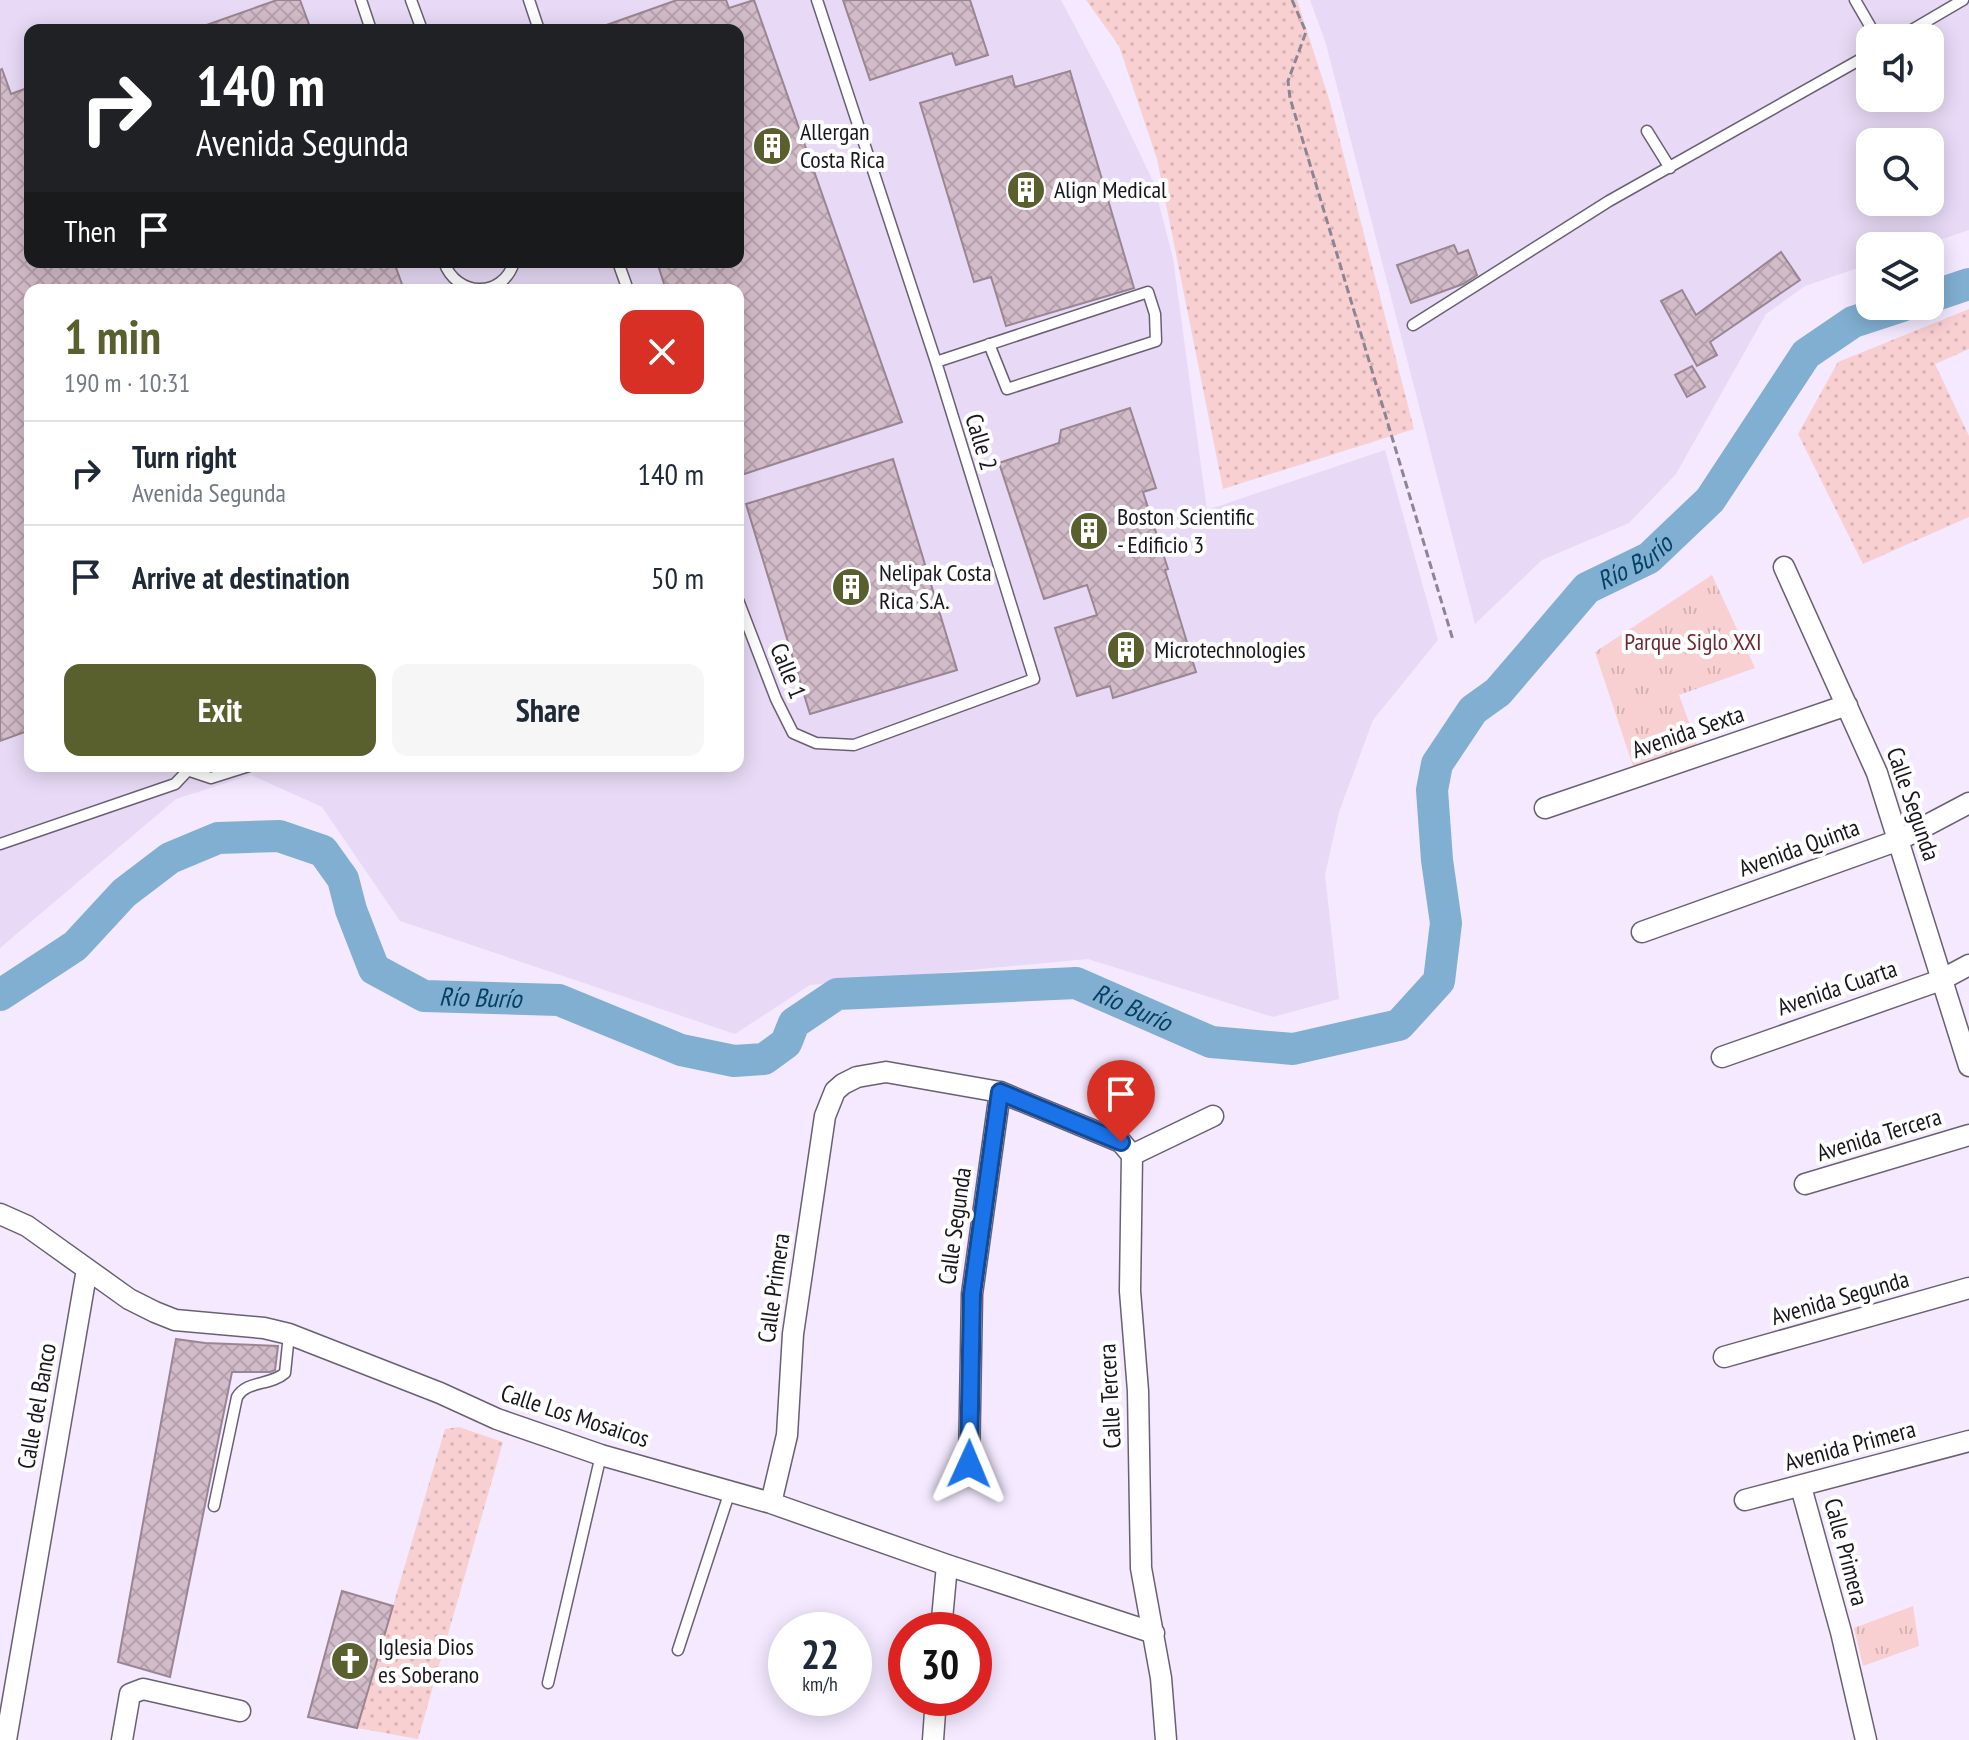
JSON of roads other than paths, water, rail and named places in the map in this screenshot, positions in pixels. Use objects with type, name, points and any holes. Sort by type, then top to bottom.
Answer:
[{"type":"street","name":"Calle Segunda","points":[[1784,567],[1877,773],[1969,1066]]},
{"type":"street","name":"Avenida Sexta","points":[[1545,808],[1847,705]]},
{"type":"street","name":"Avenida Quinta","points":[[1642,932],[1899,840],[1969,803]]},
{"type":"street","name":"Avenida Cuarta","points":[[1722,1057],[1941,980],[1969,965]]},
{"type":"street","name":"Calle Primera","points":[[771,1503],[787,1435],[793,1334],[825,1116],[835,1091],[857,1077],[886,1072],[1000,1092]]},
{"type":"street","name":"Calle Segunda","points":[[969,1464],[972,1294],[1000,1092]]},
{"type":"street","points":[[1000,1092],[1121,1142],[1132,1155],[1213,1116]]},
{"type":"street","name":"Avenida Tercera","points":[[1805,1184],[1969,1135]]},
{"type":"street","name":"Calle Tercera","points":[[1132,1155],[1130,1291],[1138,1391],[1141,1568],[1161,1678],[1166,1740]]},
{"type":"street","name":"Calle Los Mosaicos","points":[[0,1214],[27,1226],[129,1299],[175,1320],[264,1328],[289,1334],[440,1393],[497,1419],[601,1455],[771,1503],[1154,1633]]},
{"type":"street","name":"Calle del Banco","points":[[6,1740],[87,1269]]},
{"type":"street","name":"Avenida Segunda","points":[[1724,1357],[1969,1288]]},
{"type":"street","name":"Avenida Primera","points":[[1745,1500],[1969,1441]]},
{"type":"street","name":"Calle Primera","points":[[1801,1487],[1841,1632],[1866,1740]]},
{"type":"street","points":[[943,1612],[947,1565]]},
{"type":"street","points":[[122,1740],[130,1694],[135,1690],[143,1689],[240,1711]]},
{"type":"street","points":[[933,1740],[935,1716]]},
{"type":"lane","points":[[361,0],[369,24]]},
{"type":"lane","points":[[411,0],[420,24]]},
{"type":"lane","points":[[530,0],[537,24]]},
{"type":"lane","name":"Calle 2","points":[[816,743],[854,745],[1034,679],[936,362],[817,0]]},
{"type":"lane","points":[[1855,0],[1869,24]]},
{"type":"lane","points":[[1922,24],[1963,0]]},
{"type":"lane","points":[[1413,325],[1609,201],[1856,62]]},
{"type":"lane","points":[[1647,131],[1670,168]]},
{"type":"lane","points":[[447,268],[455,281],[461,284]]},
{"type":"lane","points":[[495,284],[503,280],[510,268]]},
{"type":"lane","points":[[936,362],[989,344],[1148,292],[1155,314],[1156,341],[1007,389],[989,344]]},
{"type":"lane","name":"Calle 1","points":[[744,616],[776,699],[793,733],[816,743]]},
{"type":"lane","points":[[0,844],[175,784],[187,772]]},
{"type":"lane","points":[[199,772],[211,778],[230,772]]},
{"type":"lane","points":[[214,1506],[237,1397],[248,1386],[270,1382],[285,1373],[289,1334]]},
{"type":"lane","points":[[548,1683],[601,1455]]},
{"type":"lane","points":[[678,1650],[730,1491]]},
{"type":"waterway","name":"Río Burío","points":[[1944,292],[1969,284]]},
{"type":"waterway","name":"Río Burío","points":[[0,995],[75,946],[124,893],[170,858],[218,838],[279,836],[323,851],[343,879],[351,910],[374,969],[424,996],[559,1000],[681,1050],[734,1061],[764,1059],[786,1043],[794,1023],[837,994],[1076,983],[1211,1042],[1293,1049],[1399,1025],[1439,981],[1446,923],[1432,790],[1437,764],[1473,710],[1498,692],[1587,588],[1649,558],[1710,500],[1806,354],[1859,320]]},
{"type":"place","name":"Allergan Costa Rica","points":[[772,146]]},
{"type":"place","name":"Align Medical","points":[[1026,190]]},
{"type":"place","name":"Boston Scientific - Edificio 3","points":[[1089,531]]},
{"type":"place","name":"Nelipak Costa Rica S.A.","points":[[851,587]]},
{"type":"place","name":"Microtechnologies","points":[[1126,650]]},
{"type":"place","name":"Iglesia Dios es Soberano","points":[[350,1661]]},
{"type":"park label","name":"Parque Siglo XXI","points":[[1693,642]]}]
